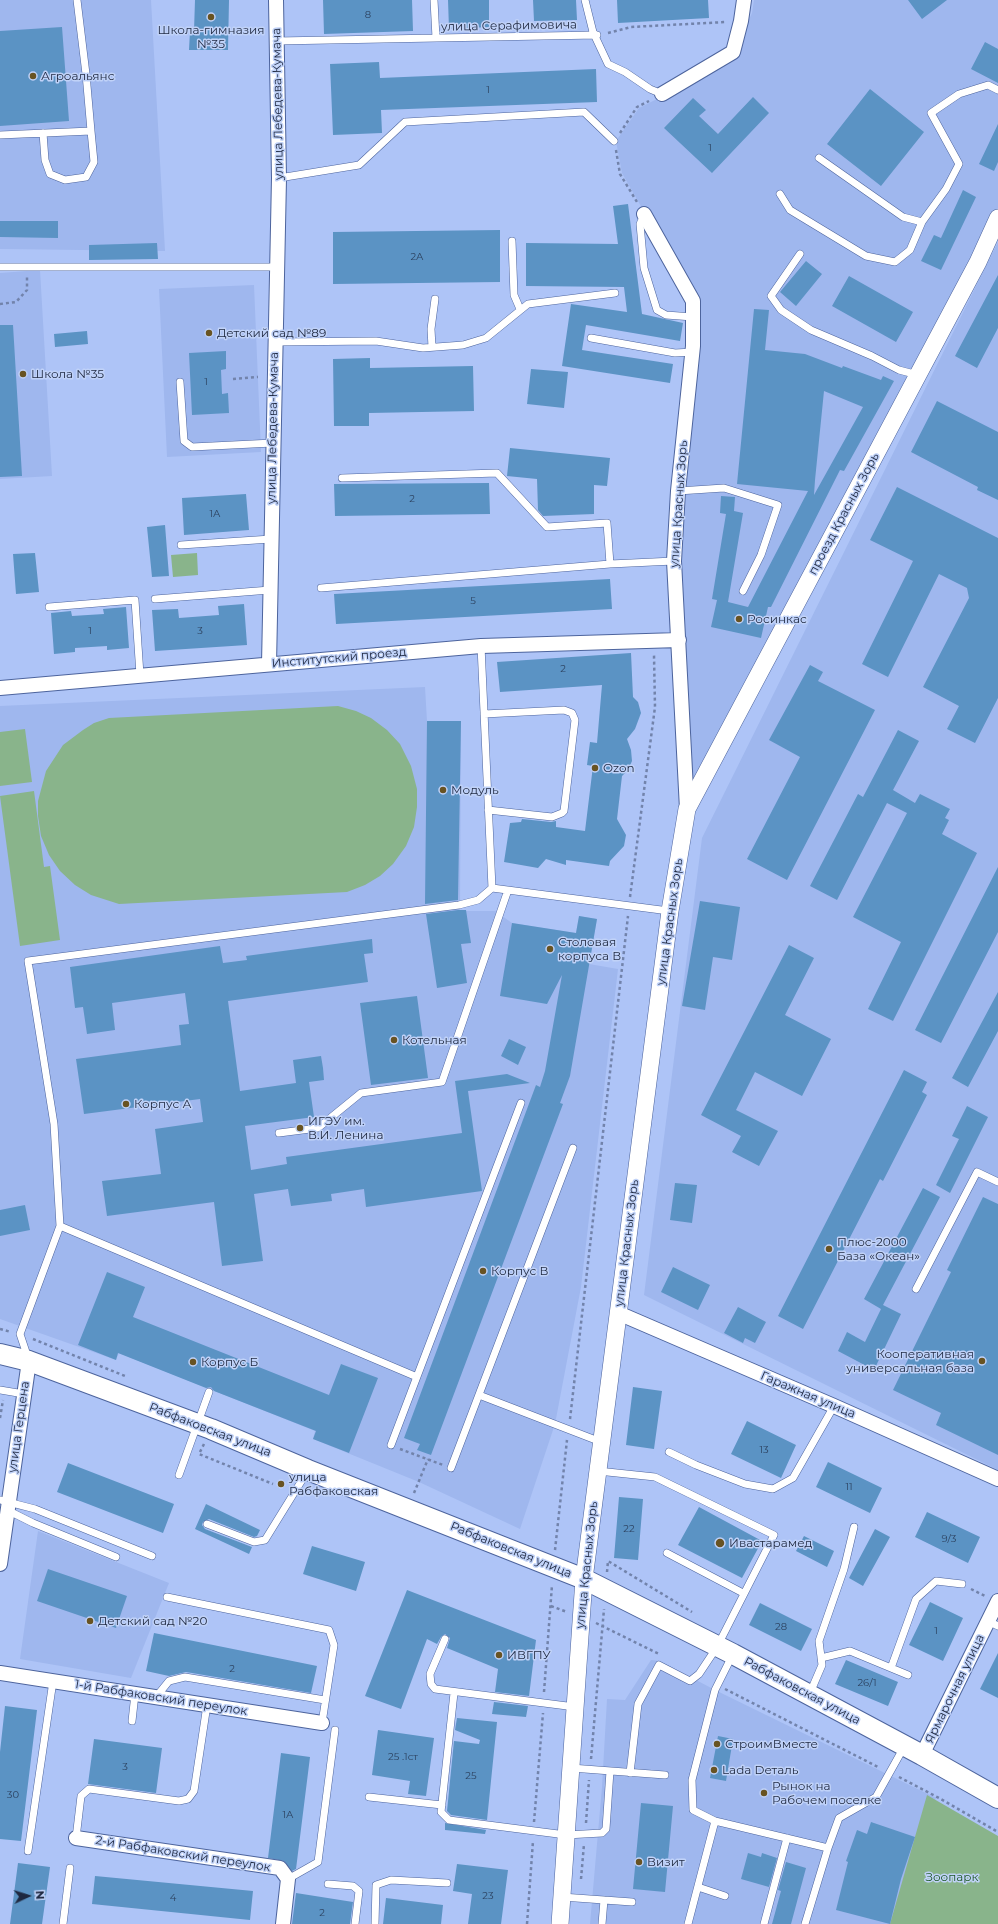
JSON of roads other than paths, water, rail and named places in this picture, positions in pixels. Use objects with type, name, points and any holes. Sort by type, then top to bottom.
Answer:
[{"type":"main road","name":"Рабфаковская улица","points":[[0,1354],[29,1361],[205,1426],[308,1470],[584,1579],[725,1650],[922,1755],[998,1798]]},
{"type":"street","name":"улица Лебедева-Кумача","points":[[269,664],[279,178],[276,0]]},
{"type":"street","points":[[662,94],[733,52],[741,22],[744,0]]},
{"type":"street","name":"улица Красных Зорь","points":[[560,1924],[584,1579],[670,911],[688,809],[674,561],[678,491],[693,352],[693,301],[644,214]]},
{"type":"street","name":"проезд Красных Зорь","points":[[688,809],[978,262],[998,218]]},
{"type":"street","name":"Институтский проезд","points":[[0,688],[481,646],[679,640]]},
{"type":"street","name":"Гаражная улица","points":[[618,1313],[834,1406],[998,1479]]},
{"type":"street","name":"улица Герцена","points":[[0,1564],[5,1504],[29,1361]]},
{"type":"street","name":"Ярмарочная улица","points":[[922,1755],[993,1624],[998,1602]]},
{"type":"street","name":"1-й Рабфаковский переулок","points":[[0,1673],[322,1723]]},
{"type":"street","name":"2-й Рабфаковский переулок","points":[[76,1838],[280,1868],[288,1879]]},
{"type":"street","points":[[283,1924],[288,1879]]},
{"type":"lane","points":[[43,133],[46,160],[50,174],[65,180],[86,177],[94,162],[86,74],[76,0]]},
{"type":"lane","points":[[434,0],[436,38]]},
{"type":"lane","points":[[585,0],[596,35],[608,64],[625,72],[650,89],[662,94]]},
{"type":"lane","name":"улица Серафимовича","points":[[277,41],[596,35]]},
{"type":"lane","points":[[780,194],[790,210],[866,256],[895,262],[910,250],[922,222],[946,189],[959,164],[931,113],[959,94],[988,85],[998,90]]},
{"type":"lane","points":[[279,178],[359,165],[405,122],[584,112],[614,141]]},
{"type":"lane","points":[[0,135],[91,131]]},
{"type":"lane","points":[[819,158],[903,217],[922,222]]},
{"type":"lane","points":[[644,214],[640,224],[644,268],[657,310],[666,315],[693,317]]},
{"type":"lane","points":[[512,241],[514,295],[520,309]]},
{"type":"lane","points":[[800,254],[771,296],[782,310],[811,330],[872,356],[900,370],[918,375]]},
{"type":"lane","points":[[0,267],[276,267]]},
{"type":"lane","points":[[275,342],[376,341],[403,346],[432,347],[463,345],[486,338],[528,304],[615,294]]},
{"type":"lane","points":[[432,347],[431,329],[435,299]]},
{"type":"lane","points":[[591,338],[675,353],[693,352]]},
{"type":"lane","points":[[180,382],[184,441],[192,447],[273,442]]},
{"type":"lane","points":[[342,478],[497,473],[547,527],[607,523],[610,564]]},
{"type":"lane","points":[[678,491],[724,488],[778,505],[762,555],[743,592]]},
{"type":"lane","points":[[181,545],[271,539]]},
{"type":"lane","points":[[321,588],[610,564],[674,561]]},
{"type":"lane","points":[[154,599],[270,590]]},
{"type":"lane","points":[[49,607],[135,600],[140,675]]},
{"type":"lane","points":[[481,646],[492,888]]},
{"type":"lane","points":[[484,714],[564,710],[572,713],[575,720],[564,811],[552,817],[488,810]]},
{"type":"lane","points":[[29,1361],[20,1334],[60,1226],[54,1124],[28,961],[459,905],[478,900],[492,888],[670,911]]},
{"type":"lane","points":[[279,1133],[318,1128],[362,1093],[442,1082],[508,890]]},
{"type":"lane","points":[[391,1445],[521,1103]]},
{"type":"lane","points":[[451,1468],[573,1148]]},
{"type":"lane","points":[[916,1289],[977,1172],[998,1182]]},
{"type":"lane","points":[[60,1226],[416,1377]]},
{"type":"lane","points":[[0,1390],[24,1394]]},
{"type":"lane","points":[[179,1475],[205,1426],[209,1392]]},
{"type":"lane","points":[[479,1395],[601,1442]]},
{"type":"lane","points":[[669,1452],[696,1465],[744,1484],[773,1489],[793,1478],[834,1406]]},
{"type":"lane","points":[[207,1524],[254,1542],[265,1540],[308,1470]]},
{"type":"lane","points":[[598,1471],[655,1477],[774,1535],[743,1593],[725,1650],[692,1780],[693,1810],[714,1821],[828,1848]]},
{"type":"lane","points":[[5,1504],[35,1508],[152,1556]]},
{"type":"lane","points":[[5,1504],[33,1523],[116,1557]]},
{"type":"lane","points":[[810,1695],[822,1665],[819,1641],[844,1569],[854,1527]]},
{"type":"lane","points":[[667,1553],[743,1593]]},
{"type":"lane","points":[[891,1668],[916,1599],[936,1581],[962,1584]]},
{"type":"lane","points":[[167,1597],[328,1630],[334,1644],[322,1723]]},
{"type":"lane","points":[[445,1639],[430,1674],[431,1684],[435,1689],[454,1693],[575,1707]]},
{"type":"lane","points":[[630,1773],[638,1704],[659,1666],[690,1681],[725,1650]]},
{"type":"lane","points":[[821,1658],[850,1651],[908,1675]]},
{"type":"lane","points":[[156,1697],[168,1681],[185,1677],[325,1700]]},
{"type":"lane","points":[[28,1851],[53,1681]]},
{"type":"lane","points":[[454,1693],[441,1812],[449,1820],[566,1835],[602,1833],[606,1829],[610,1771]]},
{"type":"lane","points":[[132,1721],[135,1694]]},
{"type":"lane","points":[[76,1838],[80,1796],[89,1789],[179,1801],[188,1799],[194,1791],[207,1705]]},
{"type":"lane","points":[[288,1879],[318,1862],[336,1730]]},
{"type":"lane","points":[[805,1924],[828,1848],[839,1818],[876,1796],[904,1746]]},
{"type":"lane","points":[[571,1768],[665,1776]]},
{"type":"lane","points":[[369,1797],[442,1805]]},
{"type":"lane","points":[[688,1924],[714,1821]]},
{"type":"lane","points":[[764,1924],[787,1838]]},
{"type":"lane","points":[[63,1924],[70,1868]]},
{"type":"lane","points":[[375,1924],[376,1885],[391,1880],[447,1883]]},
{"type":"lane","points":[[328,1884],[353,1886],[359,1891],[355,1924]]},
{"type":"lane","points":[[698,1888],[725,1896]]},
{"type":"lane","points":[[562,1897],[632,1902]]},
{"type":"lane","points":[[602,1924],[604,1900]]},
{"type":"place","name":"Школа-гимназия №35","points":[[211,17]]},
{"type":"place","name":"Агроальянс","points":[[33,76]]},
{"type":"place","name":"Детский сад №89","points":[[209,333]]},
{"type":"place","name":"Школа №35","points":[[23,374]]},
{"type":"place","name":"Росинкас","points":[[739,619]]},
{"type":"place","name":"Ozon","points":[[595,768]]},
{"type":"place","name":"Модуль","points":[[443,790]]},
{"type":"place","name":"Столовая корпуса В","points":[[550,949]]},
{"type":"place","name":"Котельная","points":[[394,1040]]},
{"type":"place","name":"Корпус А","points":[[126,1104]]},
{"type":"place","name":"ИГЭУ им. В.И. Ленина","points":[[300,1128]]},
{"type":"place","name":"Плюс-2000 База «Океан»","points":[[829,1249]]},
{"type":"place","name":"Корпус В","points":[[483,1271]]},
{"type":"place","name":"Кооперативная универсальная база","points":[[982,1361]]},
{"type":"place","name":"Корпус Б","points":[[193,1362]]},
{"type":"place","name":"улица Рабфаковская","points":[[281,1484]]},
{"type":"place","name":"Ивастарамед","points":[[720,1543]]},
{"type":"place","name":"Детский сад №20","points":[[90,1621]]},
{"type":"place","name":"ИВГПУ","points":[[499,1655]]},
{"type":"place","name":"СтроимВместе","points":[[717,1744]]},
{"type":"place","name":"Lada Dеталь","points":[[714,1770]]},
{"type":"place","name":"Рынок на Рабочем поселке","points":[[764,1793]]},
{"type":"place","name":"Визит","points":[[639,1862]]},
{"type":"park label","name":"Зоопарк","points":[[952,1877]]}]
